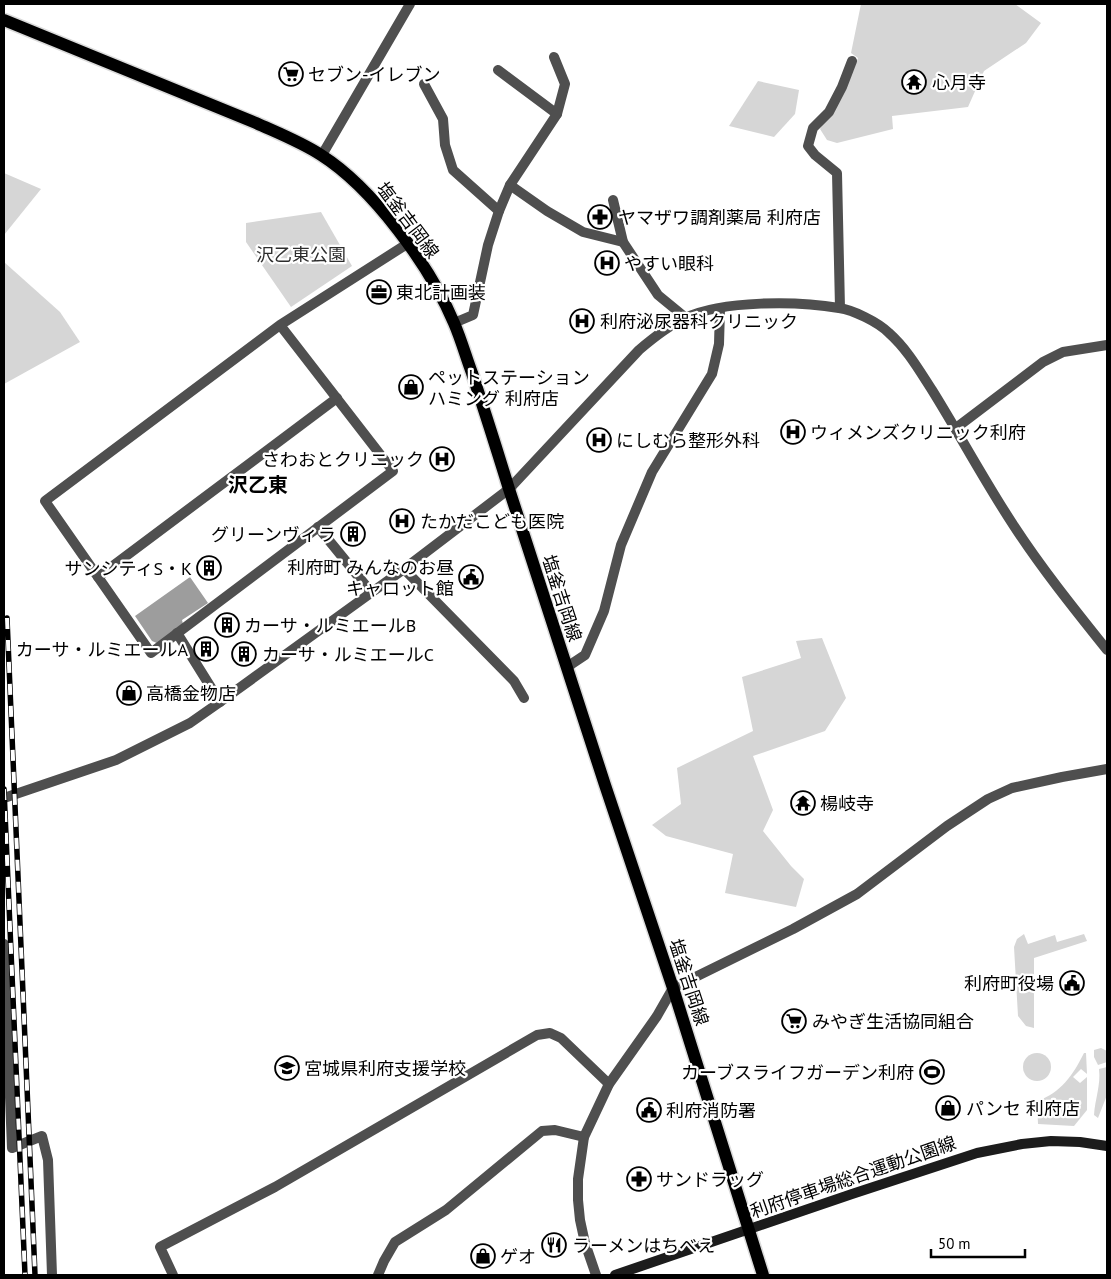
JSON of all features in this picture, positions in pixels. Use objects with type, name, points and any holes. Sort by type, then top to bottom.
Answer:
[{"type":"main road","name":"塩釜吉岡線","points":[[4,20],[256,123],[293,139],[322,155],[360,186],[386,216],[433,282],[454,323],[495,443],[566,667],[673,988],[763,1275]]},
{"type":"main road","name":"利府停車場総合運動公園線","points":[[615,1275],[860,1191],[993,1148],[1051,1142],[1080,1142],[1107,1146]]},
{"type":"street","points":[[322,155],[410,4]]},
{"type":"street","points":[[454,323],[473,315],[488,245],[499,211],[510,185],[557,114],[565,84],[554,57]]},
{"type":"street","points":[[840,308],[838,173],[815,156],[808,146],[812,128],[829,112],[842,87],[852,61]]},
{"type":"street","points":[[498,70],[557,114]]},
{"type":"street","points":[[424,84],[443,119],[445,145],[453,170],[499,211]]},
{"type":"street","points":[[510,185],[547,212],[583,232],[623,242]]},
{"type":"street","points":[[613,200],[623,242],[658,295],[686,318]]},
{"type":"street","points":[[280,324],[393,471],[151,653],[45,501],[280,324],[407,244]]},
{"type":"street","points":[[4,798],[116,760],[190,723],[404,569],[509,489],[638,350],[660,333],[686,318],[720,308],[781,303],[840,308],[862,316],[888,331],[907,353],[956,428],[1014,526],[1107,650]]},
{"type":"street","points":[[566,667],[585,655],[604,611],[622,545],[648,481],[712,374],[719,344],[720,308]]},
{"type":"street","points":[[956,428],[1043,362],[1063,352],[1107,345]]},
{"type":"street","points":[[98,578],[337,398]]},
{"type":"street","points":[[318,527],[371,592]]},
{"type":"street","points":[[404,569],[514,680],[524,698]]},
{"type":"street","points":[[177,634],[220,702]]},
{"type":"street","points":[[596,1275],[585,1243],[578,1200],[578,1178],[584,1137],[596,1107],[609,1084],[657,1016],[673,988],[793,929],[857,894],[947,826],[988,799],[1012,788],[1107,768]]},
{"type":"street","points":[[4,944],[12,1148],[42,1136],[48,1160],[52,1275]]},
{"type":"street","points":[[173,1275],[160,1247],[275,1187],[537,1035],[550,1033],[561,1038],[609,1084]]},
{"type":"street","points":[[378,1275],[384,1260],[395,1242],[446,1210],[542,1131],[555,1130],[584,1137]]},
{"type":"green space","points":[[861,4],[1015,4],[1041,23],[1026,43],[984,71],[968,107],[892,116],[893,129],[837,143],[827,140],[820,129],[853,71],[858,58],[851,53]]},
{"type":"green space","points":[[758,81],[799,90],[795,114],[774,137],[729,126]]},
{"type":"green space","points":[[4,173],[41,189],[4,235]]},
{"type":"green space","name":"沢乙東公園","points":[[321,212],[352,266],[291,307],[246,242],[246,223]]},
{"type":"green space","points":[[4,262],[60,312],[80,342],[4,384]]},
{"type":"green space","points":[[822,638],[846,698],[825,731],[753,756],[773,810],[763,831],[804,879],[796,907],[725,893],[733,854],[666,836],[652,825],[681,804],[677,768],[753,731],[742,677],[801,658],[796,641]]},
{"type":"green space","points":[[1024,934],[1028,944],[1055,935],[1057,942],[1084,934],[1087,941],[1034,958],[1034,1028],[1026,1026],[1018,1016],[1014,947],[1017,939]]},
{"type":"green space","points":[[1101,1048],[1107,1051],[1107,1062],[1098,1065],[1094,1057],[1094,1050]]},
{"type":"green space","points":[[1037,1053],[1047,1057],[1051,1067],[1047,1077],[1037,1081],[1027,1077],[1023,1067],[1027,1057]]},
{"type":"green space","points":[[1084,1053],[1086,1053],[1087,1074],[1081,1069],[1073,1077],[1080,1083],[1087,1077],[1087,1110],[1074,1126],[1038,1124],[1037,1101],[1060,1088],[1075,1069]]},
{"type":"green space","points":[[1107,1067],[1107,1095],[1098,1118],[1094,1115],[1099,1069]]},
{"type":"shaded area","points":[[190,577],[208,603],[182,620],[183,624],[159,644],[152,641],[135,616]]},
{"type":"railway","points":[[7,618],[35,1275]]},
{"type":"railway","points":[[4,789],[25,1275]]},
{"type":"place","name":"セブン-イレブン","points":[[291,74]]},
{"type":"place","name":"心月寺","points":[[914,82]]},
{"type":"place","name":"ヤマザワ調剤薬局 利府店","points":[[600,217]]},
{"type":"place","name":"やすい眼科","points":[[607,263]]},
{"type":"place","name":"東北計画装","points":[[379,292]]},
{"type":"place","name":"利府泌尿器科クリニック","points":[[582,321]]},
{"type":"place","name":"ペットステーション ハミング 利府店","points":[[411,387]]},
{"type":"place","name":"ウィメンズクリニック利府","points":[[793,432]]},
{"type":"place","name":"にしむら整形外科","points":[[599,440]]},
{"type":"place","name":"さわおとクリニック","points":[[442,459]]},
{"type":"place","name":"たかだこども医院","points":[[402,521]]},
{"type":"place","name":"グリーンヴィラ","points":[[353,534]]},
{"type":"place","name":"サンシティS・K","points":[[209,568]]},
{"type":"place","name":"利府町 みんなのお昼 キャロット館","points":[[471,577]]},
{"type":"place","name":"カーサ・ルミエールB","points":[[227,625]]},
{"type":"place","name":"カーサ・ルミエールA","points":[[206,649]]},
{"type":"place","name":"カーサ・ルミエールC","points":[[244,654]]},
{"type":"place","name":"高橋金物店","points":[[129,693]]},
{"type":"place","name":"楊岐寺","points":[[803,803]]},
{"type":"place","name":"利府町役場","points":[[1072,983]]},
{"type":"place","name":"みやぎ生活協同組合","points":[[794,1021]]},
{"type":"place","name":"宮城県利府支援学校","points":[[287,1068]]},
{"type":"place","name":"カーブスライフガーデン利府","points":[[932,1072]]},
{"type":"place","name":"パンセ 利府店","points":[[948,1108]]},
{"type":"place","name":"利府消防署","points":[[649,1110]]},
{"type":"place","name":"サンドラッグ","points":[[639,1179]]},
{"type":"place","name":"ラーメンはちべえ","points":[[554,1245]]},
{"type":"place","name":"ゲオ","points":[[483,1256]]},
{"type":"district","name":"沢乙東","points":[[258,485]]}]
